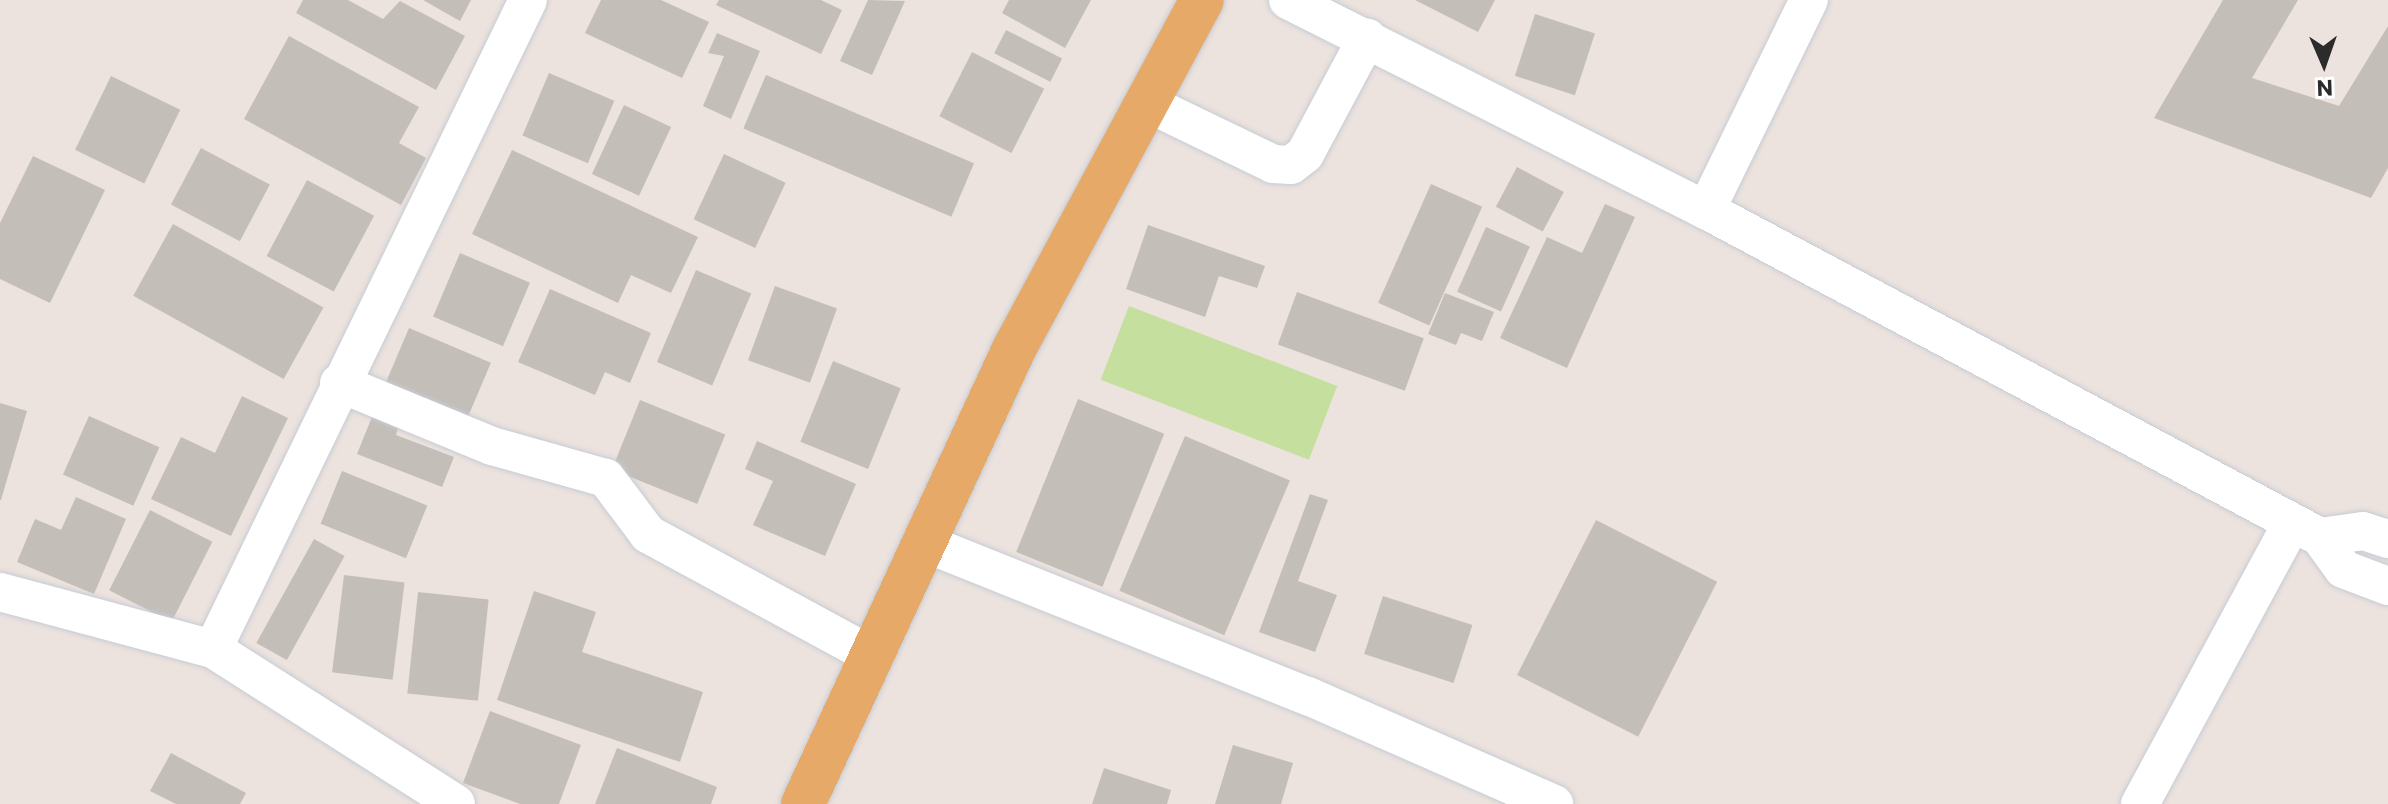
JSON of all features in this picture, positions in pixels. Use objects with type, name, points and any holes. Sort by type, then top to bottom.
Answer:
[{"type":"main road","points":[[803,804],[1014,349],[1202,0]]},
{"type":"street","points":[[213,649],[339,383],[528,0]]},
{"type":"street","points":[[1288,0],[1706,210],[2306,530],[2343,569],[2388,586]]},
{"type":"street","points":[[1706,210],[1809,0]]},
{"type":"street","points":[[1147,103],[1273,164],[1291,165],[1305,154],[1367,38]]},
{"type":"street","points":[[339,383],[492,446],[606,478],[648,534],[871,655]]},
{"type":"street","points":[[2306,530],[2363,531],[2388,539]]},
{"type":"street","points":[[2140,804],[2306,530]]},
{"type":"street","points":[[922,542],[1308,696],[1554,804]]},
{"type":"street","points":[[0,592],[213,649],[456,804]]},
{"type":"green space","points":[[1129,306],[1337,386],[1309,460],[1101,380]]},
{"type":"building","points":[[303,0],[348,0],[383,19],[400,1],[465,36],[436,90],[296,13]]},
{"type":"building","points":[[423,0],[471,0],[460,21]]},
{"type":"building","points":[[601,0],[661,0],[709,22],[682,78],[585,33]]},
{"type":"building","points":[[719,0],[821,0],[842,10],[821,54],[716,5]]},
{"type":"building","points":[[868,0],[905,1],[872,75],[840,61]]},
{"type":"building","points":[[1009,0],[1091,0],[1065,48],[1002,13]]},
{"type":"building","points":[[1415,0],[1495,0],[1478,32]]},
{"type":"building","points":[[2223,0],[2298,0],[2252,78],[2339,106],[2388,26],[2388,168],[2371,198],[2154,118]]},
{"type":"building","points":[[1535,14],[1595,33],[1575,95],[1515,76]]},
{"type":"building","points":[[1006,30],[1062,59],[1050,82],[994,53]]},
{"type":"building","points":[[717,33],[760,51],[731,119],[703,106],[724,56],[708,53]]},
{"type":"building","points":[[289,36],[419,107],[399,143],[426,158],[401,205],[244,119]]},
{"type":"building","points":[[972,52],[1044,89],[1011,153],[939,116]]},
{"type":"building","points":[[549,73],[614,101],[588,163],[522,136]]},
{"type":"building","points":[[766,75],[974,163],[951,217],[743,128]]},
{"type":"building","points":[[111,76],[180,110],[144,183],[75,150]]},
{"type":"building","points":[[624,105],[671,127],[639,196],[592,174]]},
{"type":"building","points":[[201,148],[270,185],[240,241],[171,205]]},
{"type":"building","points":[[512,150],[698,237],[671,293],[631,275],[618,303],[472,234]]},
{"type":"building","points":[[724,154],[786,183],[755,248],[694,219]]},
{"type":"building","points":[[33,156],[105,190],[50,303],[0,279],[0,223]]},
{"type":"building","points":[[1517,167],[1564,192],[1543,232],[1496,207]]},
{"type":"building","points":[[307,180],[374,216],[334,292],[267,256]]},
{"type":"building","points":[[1431,184],[1482,207],[1429,326],[1378,303]]},
{"type":"building","points":[[1605,204],[1635,217],[1567,368],[1500,338],[1547,237],[1582,253]]},
{"type":"building","points":[[173,224],[323,307],[284,379],[133,296]]},
{"type":"building","points":[[1148,225],[1265,266],[1257,288],[1219,276],[1205,317],[1126,289]]},
{"type":"building","points":[[1486,227],[1530,247],[1501,311],[1457,292]]},
{"type":"building","points":[[460,253],[530,283],[503,346],[433,317]]},
{"type":"building","points":[[696,270],[751,293],[712,385],[657,362]]},
{"type":"building","points":[[775,286],[837,309],[810,383],[748,360]]},
{"type":"building","points":[[550,289],[651,333],[630,383],[605,372],[595,395],[518,362]]},
{"type":"building","points":[[1297,292],[1424,338],[1405,391],[1278,345]]},
{"type":"building","points":[[1445,293],[1494,312],[1482,341],[1461,333],[1456,345],[1428,334]]},
{"type":"building","points":[[409,328],[491,363],[464,426],[382,392]]},
{"type":"building","points":[[833,361],[901,388],[868,469],[800,442]]},
{"type":"building","points":[[242,396],[288,418],[231,536],[151,499],[181,437],[215,453]]},
{"type":"building","points":[[1078,399],[1164,434],[1102,587],[1016,552]]},
{"type":"building","points":[[640,400],[725,434],[697,504],[612,470]]},
{"type":"building","points":[[0,403],[27,411],[1,500],[0,500]]},
{"type":"building","points":[[374,412],[400,422],[396,435],[454,457],[442,487],[357,454]]},
{"type":"building","points":[[89,416],[159,447],[133,506],[63,474]]},
{"type":"building","points":[[1185,436],[1290,481],[1224,635],[1119,591]]},
{"type":"building","points":[[757,441],[856,484],[825,556],[753,525],[773,481],[745,469]]},
{"type":"building","points":[[342,471],[427,505],[406,558],[321,524]]},
{"type":"building","points":[[1310,494],[1328,500],[1298,581],[1337,595],[1315,652],[1259,632]]},
{"type":"building","points":[[76,497],[126,519],[94,594],[17,562],[35,519],[61,530]]},
{"type":"building","points":[[150,510],[212,542],[172,622],[109,590]]},
{"type":"building","points":[[1596,520],[1717,582],[1638,737],[1517,675]]},
{"type":"building","points":[[314,539],[345,556],[287,660],[256,643]]},
{"type":"building","points":[[344,575],[405,582],[393,680],[332,672]]},
{"type":"building","points":[[534,591],[596,612],[582,652],[703,692],[680,762],[497,700]]},
{"type":"building","points":[[418,592],[489,599],[478,701],[407,693]]},
{"type":"building","points":[[1383,596],[1472,625],[1454,683],[1364,654]]},
{"type":"building","points":[[490,711],[581,745],[559,804],[520,804],[463,783]]},
{"type":"building","points":[[1233,745],[1293,763],[1281,804],[1215,804]]},
{"type":"building","points":[[617,748],[717,787],[711,804],[595,804]]},
{"type":"building","points":[[171,753],[246,793],[240,804],[176,804],[150,791]]},
{"type":"building","points":[[1104,768],[1171,790],[1167,804],[1092,804]]}]
